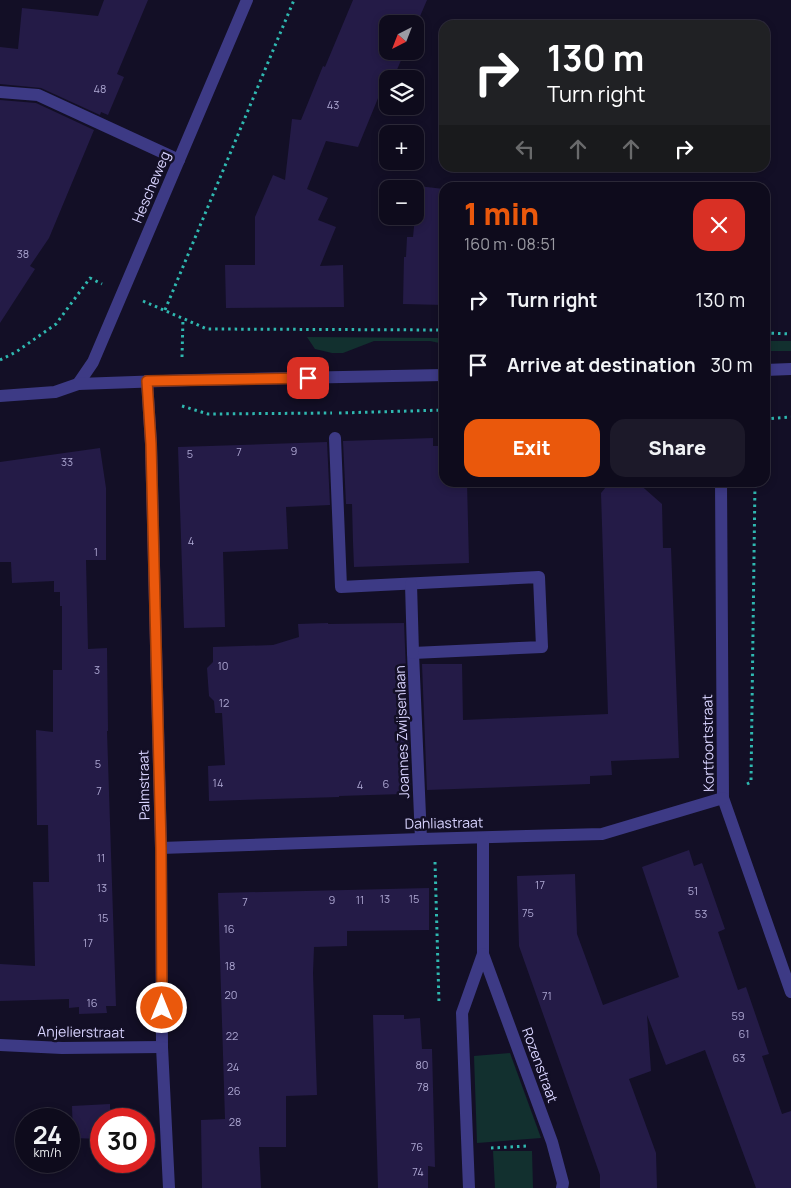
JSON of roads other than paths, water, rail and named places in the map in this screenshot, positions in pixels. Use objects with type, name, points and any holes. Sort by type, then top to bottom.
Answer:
[{"type":"street","name":"Hescheweg","points":[[78,384],[93,362],[246,0]]},
{"type":"street","points":[[0,92],[38,95],[179,160]]},
{"type":"street","points":[[770,370],[791,369]]},
{"type":"street","points":[[0,396],[55,392],[78,384],[439,375]]},
{"type":"street","name":"Palmstraat","points":[[147,381],[151,444],[161,848],[162,1047],[169,1188]]},
{"type":"street","name":"Joannes Zwijsenlaan","points":[[335,438],[340,587],[539,577],[542,647],[413,654]]},
{"type":"street","name":"Kortfoortstraat","points":[[721,487],[723,798],[791,992]]},
{"type":"street","name":"Joannes Zwijsenlaan","points":[[411,584],[413,654],[428,839]]},
{"type":"street","name":"Dahliastraat","points":[[161,848],[602,834],[723,798]]},
{"type":"street","name":"Rozenstraat","points":[[469,1188],[462,1013],[483,954],[483,838]]},
{"type":"street","name":"Rozenstraat","points":[[483,954],[552,1142],[563,1183],[562,1188]]},
{"type":"street","name":"Anjelierstraat","points":[[0,1045],[62,1048],[162,1047]]}]
